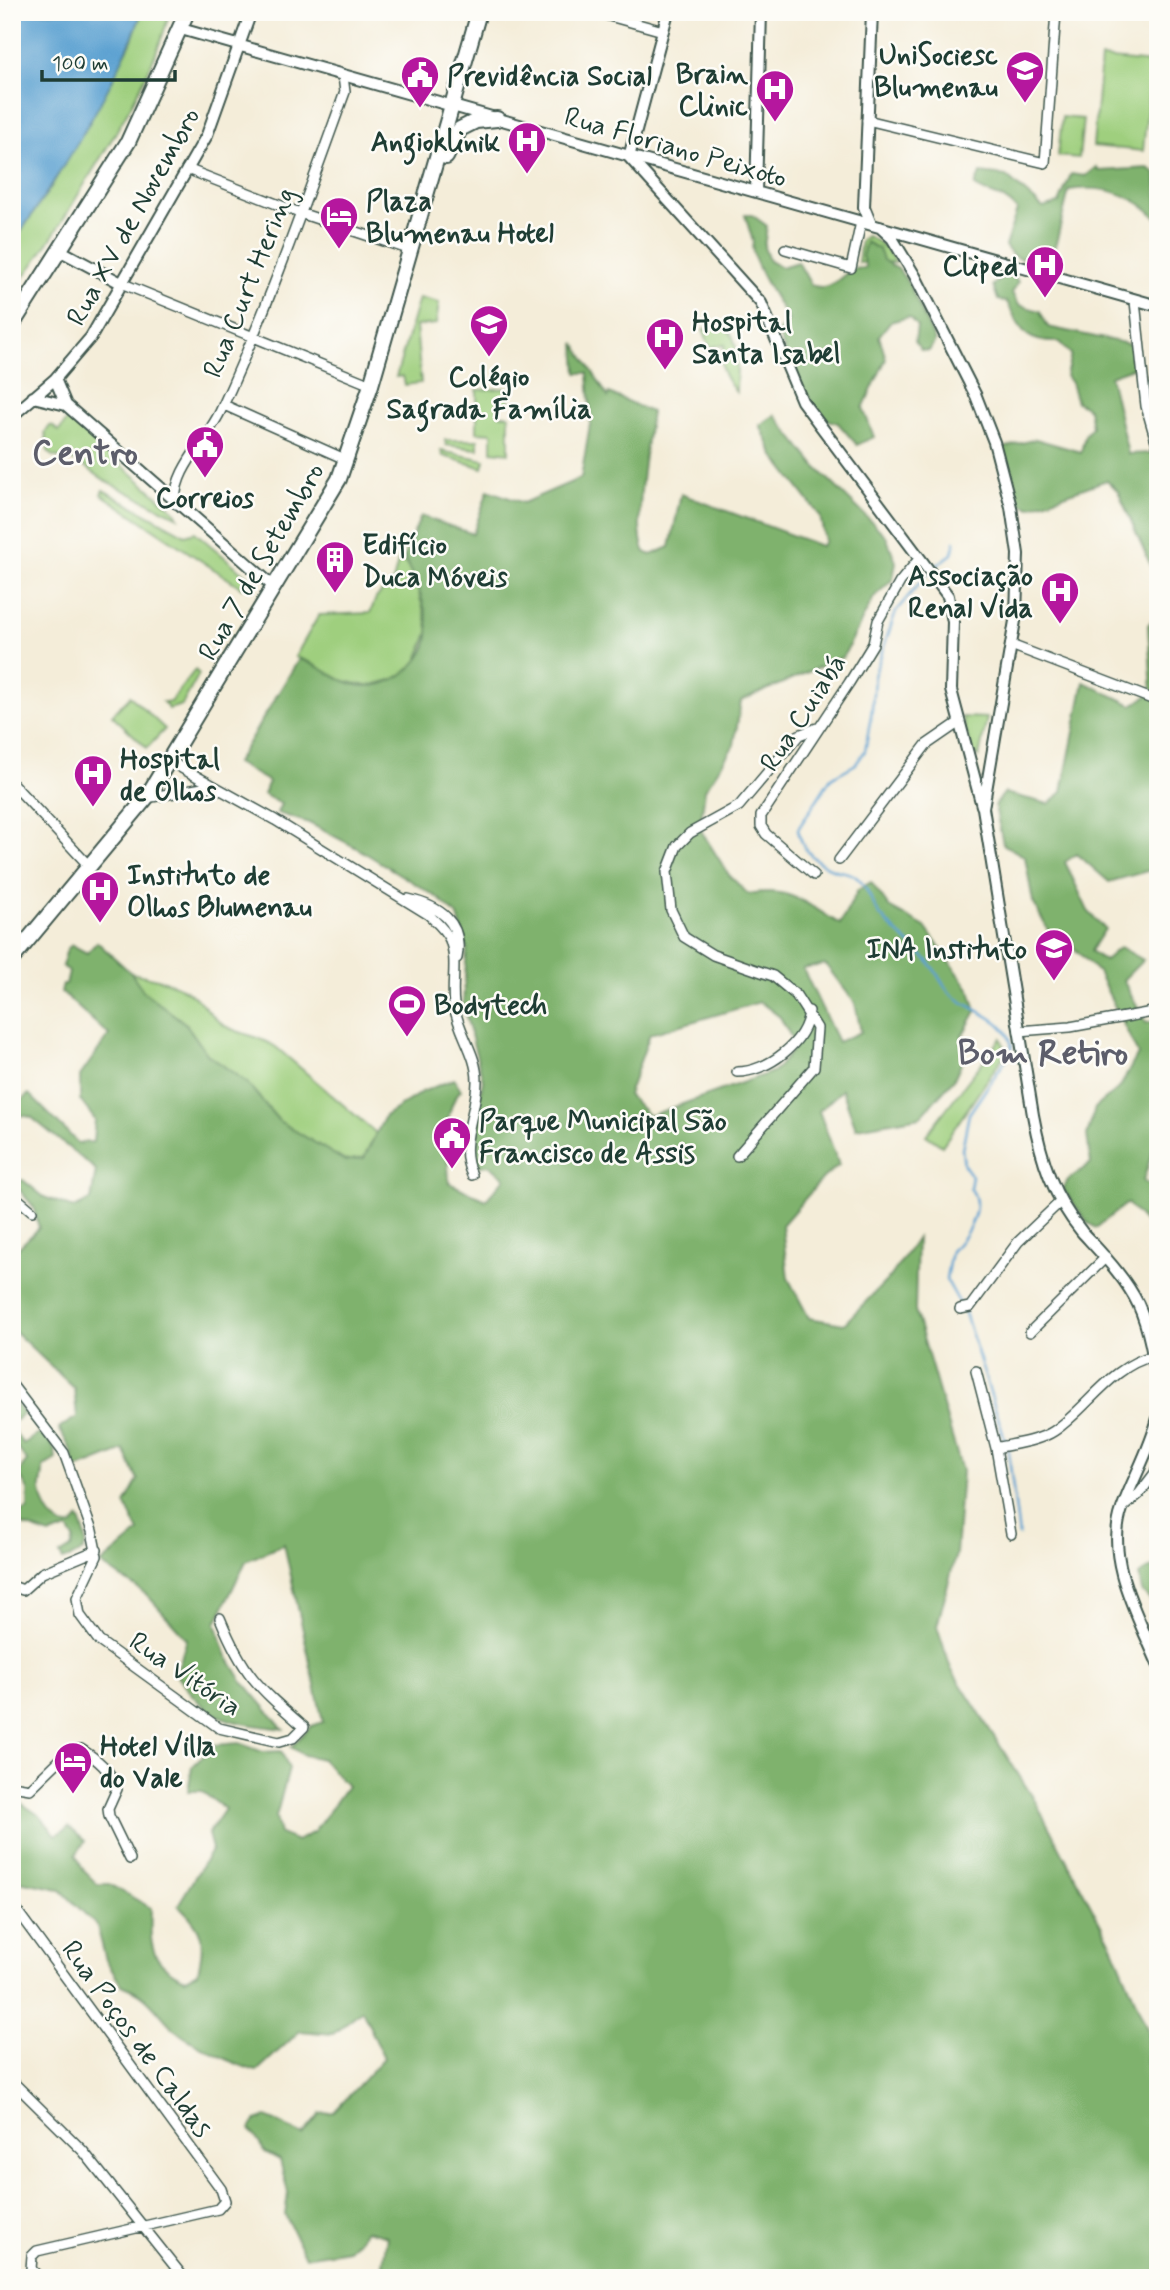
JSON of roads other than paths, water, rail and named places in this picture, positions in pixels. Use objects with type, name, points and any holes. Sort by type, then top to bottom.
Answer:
[{"type":"main road","points":[[12,325],[128,142],[187,12]]},
{"type":"main road","name":"Rua 7 de Setembro","points":[[12,960],[146,798],[328,500],[346,460],[371,385],[479,12]]},
{"type":"main road","points":[[435,167],[444,162],[460,129],[476,121],[497,119]]},
{"type":"street","name":"Rua XV de Novembro","points":[[12,416],[55,379],[81,352],[218,110],[251,12]]},
{"type":"street","points":[[595,12],[663,31]]},
{"type":"street","points":[[668,12],[629,157],[761,303],[802,401],[924,568],[948,596],[952,607],[951,690],[983,808],[1037,1138],[1048,1177],[1060,1202],[1106,1257],[1138,1304],[1153,1356],[1158,1388]]},
{"type":"street","points":[[756,192],[761,12]]},
{"type":"street","points":[[872,12],[863,207],[871,224],[900,250],[976,396],[998,453],[1018,554],[1017,608],[983,808]]},
{"type":"street","points":[[867,120],[1045,163],[1056,12]]},
{"type":"street","name":"Rua Floriano Peixoto","points":[[181,29],[1158,306]]},
{"type":"street","name":"Rua Curt Hering","points":[[176,504],[177,481],[224,405],[302,213],[345,92],[343,76]]},
{"type":"street","name":"Rua Curt Hering","points":[[345,92],[359,80]]},
{"type":"street","points":[[187,169],[302,213],[411,250]]},
{"type":"street","points":[[844,217],[863,207]]},
{"type":"street","points":[[785,249],[851,268],[871,224]]},
{"type":"street","points":[[61,251],[121,283],[371,385]]},
{"type":"street","points":[[1135,301],[1146,407],[1158,448]]},
{"type":"street","points":[[55,379],[66,405],[274,587]]},
{"type":"street","points":[[33,397],[66,405]]},
{"type":"street","points":[[224,405],[346,460]]},
{"type":"street","points":[[155,485],[177,481]]},
{"type":"street","name":"Rua Cuiabá","points":[[814,875],[761,827],[761,816],[873,644],[878,621],[900,582],[924,568]]},
{"type":"street","points":[[1011,645],[1157,701]]},
{"type":"street","points":[[839,860],[926,745],[958,723]]},
{"type":"street","points":[[737,1156],[814,1067],[818,1039],[809,1012],[796,995],[773,976],[713,955],[684,937],[671,910],[667,872],[677,846],[690,833],[740,806],[799,734],[817,728]]},
{"type":"street","points":[[169,761],[216,786],[400,897],[429,915],[444,930],[450,941],[455,968],[454,1003],[476,1069],[476,1094],[466,1156],[472,1175]]},
{"type":"street","points":[[969,761],[981,764],[990,762]]},
{"type":"street","points":[[12,783],[90,867]]},
{"type":"street","points":[[146,798],[216,786]]},
{"type":"street","points":[[1019,1031],[1070,1027],[1158,1011]]},
{"type":"street","points":[[737,1072],[759,1070],[778,1056],[804,1029],[809,1012]]},
{"type":"street","points":[[12,1194],[32,1211]]},
{"type":"street","points":[[960,1309],[970,1307],[1018,1242],[1060,1202]]},
{"type":"street","points":[[1030,1332],[1106,1257]]},
{"type":"street","points":[[1003,1446],[1055,1430],[1114,1377],[1139,1359],[1153,1356]]},
{"type":"street","points":[[976,1371],[1003,1446],[1011,1534]]},
{"type":"street","points":[[12,1385],[64,1453],[97,1550],[42,1573],[23,1590],[12,1586]]},
{"type":"street","points":[[1158,1418],[1147,1455],[1122,1508],[1117,1535],[1119,1560],[1158,1664]]},
{"type":"street","points":[[1122,1508],[1139,1494],[1158,1469]]},
{"type":"street","name":"Rua Vitória","points":[[97,1550],[94,1566],[80,1586],[77,1598],[80,1615],[99,1641],[219,1728],[267,1742],[293,1738],[304,1727],[267,1696],[246,1672],[220,1618]]},
{"type":"street","points":[[12,1786],[30,1789],[69,1751],[81,1749],[97,1759],[113,1778],[117,1789],[108,1809],[109,1816],[130,1859]]},
{"type":"street","name":"Rua Poços de Caldas","points":[[12,1904],[221,2189],[225,2201],[218,2210],[143,2227]]},
{"type":"street","points":[[12,2081],[83,2151],[184,2278]]},
{"type":"street","points":[[40,2278],[31,2269],[32,2256],[37,2250],[143,2227]]},
{"type":"water","points":[[12,12],[142,12],[101,102],[12,245]]},
{"type":"waterway","points":[[933,568],[952,554],[955,541]]},
{"type":"waterway","points":[[928,573],[896,611],[874,676],[865,751],[856,764],[831,778],[798,829],[802,843],[815,859],[835,870],[855,876],[864,885],[881,916],[928,961],[949,992],[997,1022],[1010,1039],[1012,1051],[969,1114],[962,1149],[964,1165],[972,1176],[970,1188],[976,1204],[975,1212],[968,1230],[951,1251],[946,1279],[965,1313],[1006,1443]]},
{"type":"waterway","points":[[1008,1449],[1019,1536]]},
{"type":"place","name":"UniSociesc Blumenau","points":[[1025,104]]},
{"type":"place","name":"Previdência Social","points":[[420,109]]},
{"type":"place","name":"Brain Clinic","points":[[775,123]]},
{"type":"place","name":"Angioklinik","points":[[527,175]]},
{"type":"place","name":"Plaza Blumenau Hotel","points":[[339,250]]},
{"type":"place","name":"Cliped","points":[[1045,299]]},
{"type":"place","name":"Colégio Sagrada Família","points":[[489,358]]},
{"type":"place","name":"Hospital Santa Isabel","points":[[665,371]]},
{"type":"place","name":"Correios","points":[[205,479]]},
{"type":"place","name":"Edifício Duca Móveis","points":[[335,594]]},
{"type":"place","name":"Associação Renal Vida","points":[[1060,625]]},
{"type":"place","name":"Hospital de Olhos","points":[[93,808]]},
{"type":"place","name":"Instituto de Olhos Blumenau","points":[[100,924]]},
{"type":"place","name":"INA Instituto","points":[[1054,982]]},
{"type":"place","name":"Bodytech","points":[[407,1038]]},
{"type":"place","name":"Parque Municipal São Francisco de Assis","points":[[452,1170]]},
{"type":"place","name":"Hotel Villa do Vale","points":[[73,1795]]},
{"type":"district","name":"Centro","points":[[85,452]]},
{"type":"district","name":"Bom Retiro","points":[[1043,1052]]}]
